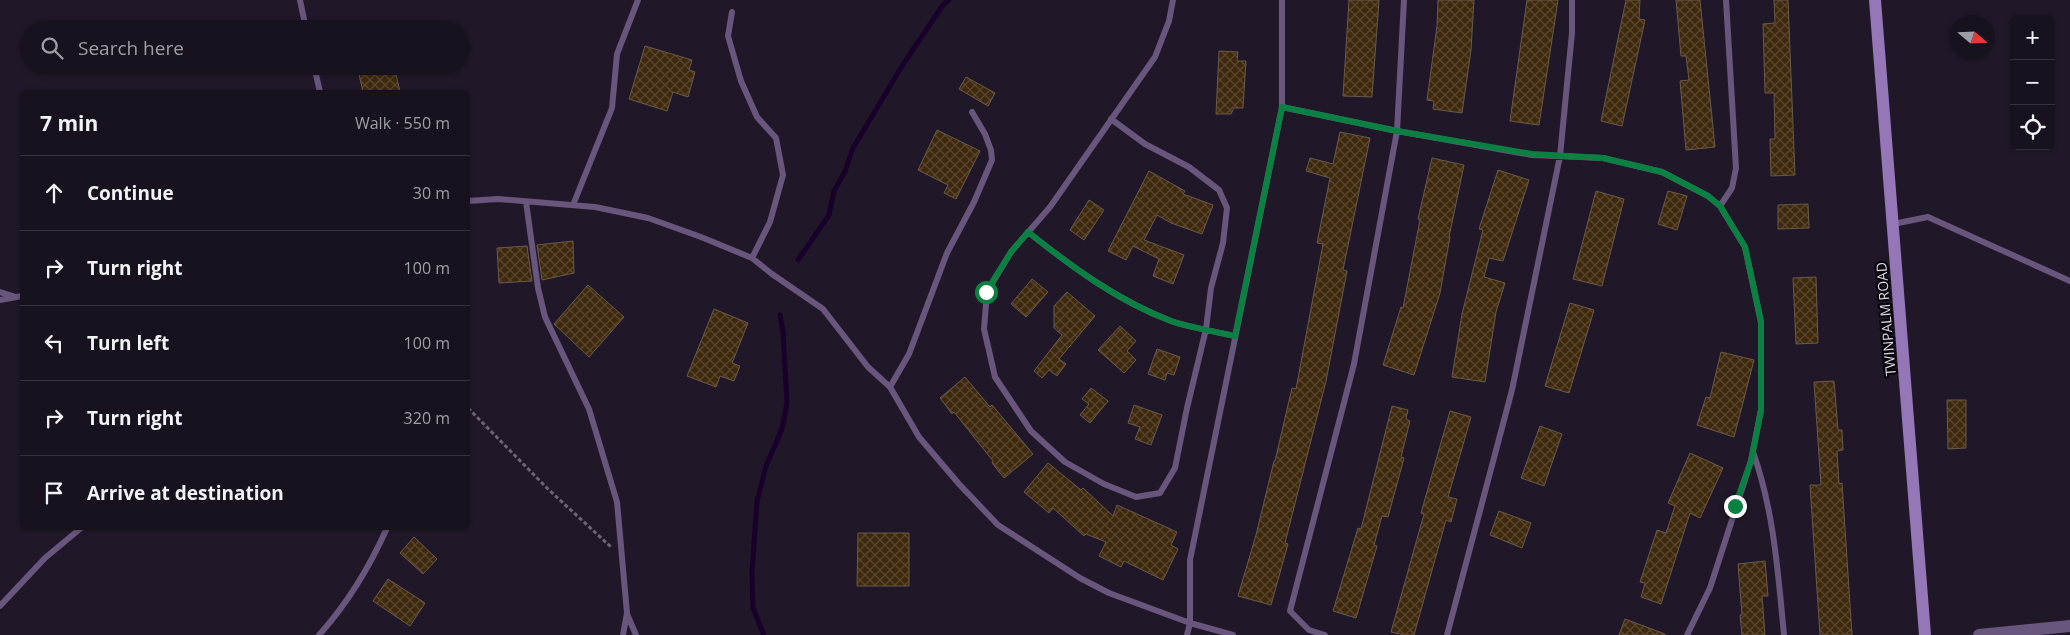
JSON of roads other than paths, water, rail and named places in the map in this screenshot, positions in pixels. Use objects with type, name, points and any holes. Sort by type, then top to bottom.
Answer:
[{"type":"main road","name":"TWINPALM ROAD","points":[[1875,0],[1926,635]]},
{"type":"street","points":[[1979,635],[2070,626]]},
{"type":"lane","points":[[300,0],[304,20]]},
{"type":"lane","points":[[573,206],[612,108],[617,54],[638,0]]},
{"type":"lane","points":[[1111,119],[1145,144],[1189,167],[1219,190],[1227,208],[1223,243],[1212,288],[1206,329],[1175,468],[1160,493],[1136,497],[1104,484],[1065,462],[1031,431],[995,377],[984,329],[986,292],[1011,252],[1050,206],[1111,119],[1155,57],[1170,21],[1173,0]]},
{"type":"lane","points":[[1187,635],[1190,623],[1190,560],[1282,107],[1282,0]]},
{"type":"lane","points":[[1325,635],[1310,630],[1290,611],[1354,364],[1397,131],[1404,0]]},
{"type":"lane","points":[[1447,635],[1512,390],[1560,156],[1572,33],[1572,0]]},
{"type":"lane","points":[[1720,206],[1732,188],[1736,168],[1726,0]]},
{"type":"lane","points":[[732,12],[728,36],[741,81],[757,117],[776,138],[783,175],[770,222],[752,258]]},
{"type":"lane","points":[[316,75],[320,90]]},
{"type":"lane","points":[[1282,107],[1397,131],[1532,154],[1603,158],[1662,172],[1708,196],[1720,206],[1745,247],[1761,322],[1761,410],[1753,451],[1710,588],[1687,635]]},
{"type":"lane","points":[[890,387],[910,354],[947,253],[974,202],[992,160],[991,150],[985,134],[972,112]]},
{"type":"lane","points":[[470,201],[498,199],[595,207],[648,218],[752,258],[823,309],[868,367],[890,387],[919,437],[959,484],[998,525],[1080,578],[1109,594],[1190,623],[1233,635]]},
{"type":"lane","points":[[526,202],[538,288],[545,317],[589,408],[617,502],[627,613],[623,635]]},
{"type":"lane","points":[[1893,224],[1928,217],[2070,281]]},
{"type":"lane","points":[[1028,232],[1057,255],[1109,291],[1172,321],[1235,336]]},
{"type":"lane","points":[[0,292],[20,296]]},
{"type":"lane","points":[[0,300],[14,296]]},
{"type":"lane","points":[[1753,451],[1763,479],[1776,553],[1784,635]]},
{"type":"lane","points":[[0,606],[45,558],[79,530]]},
{"type":"lane","points":[[319,635],[352,592],[386,530]]},
{"type":"lane","points":[[627,613],[636,635]]},
{"type":"waterway","points":[[798,260],[829,215],[834,191],[845,171],[853,148],[902,66],[943,5],[949,0]]},
{"type":"waterway","points":[[764,635],[753,608],[752,573],[757,501],[766,466],[782,429],[787,403],[783,332],[780,315]]}]
